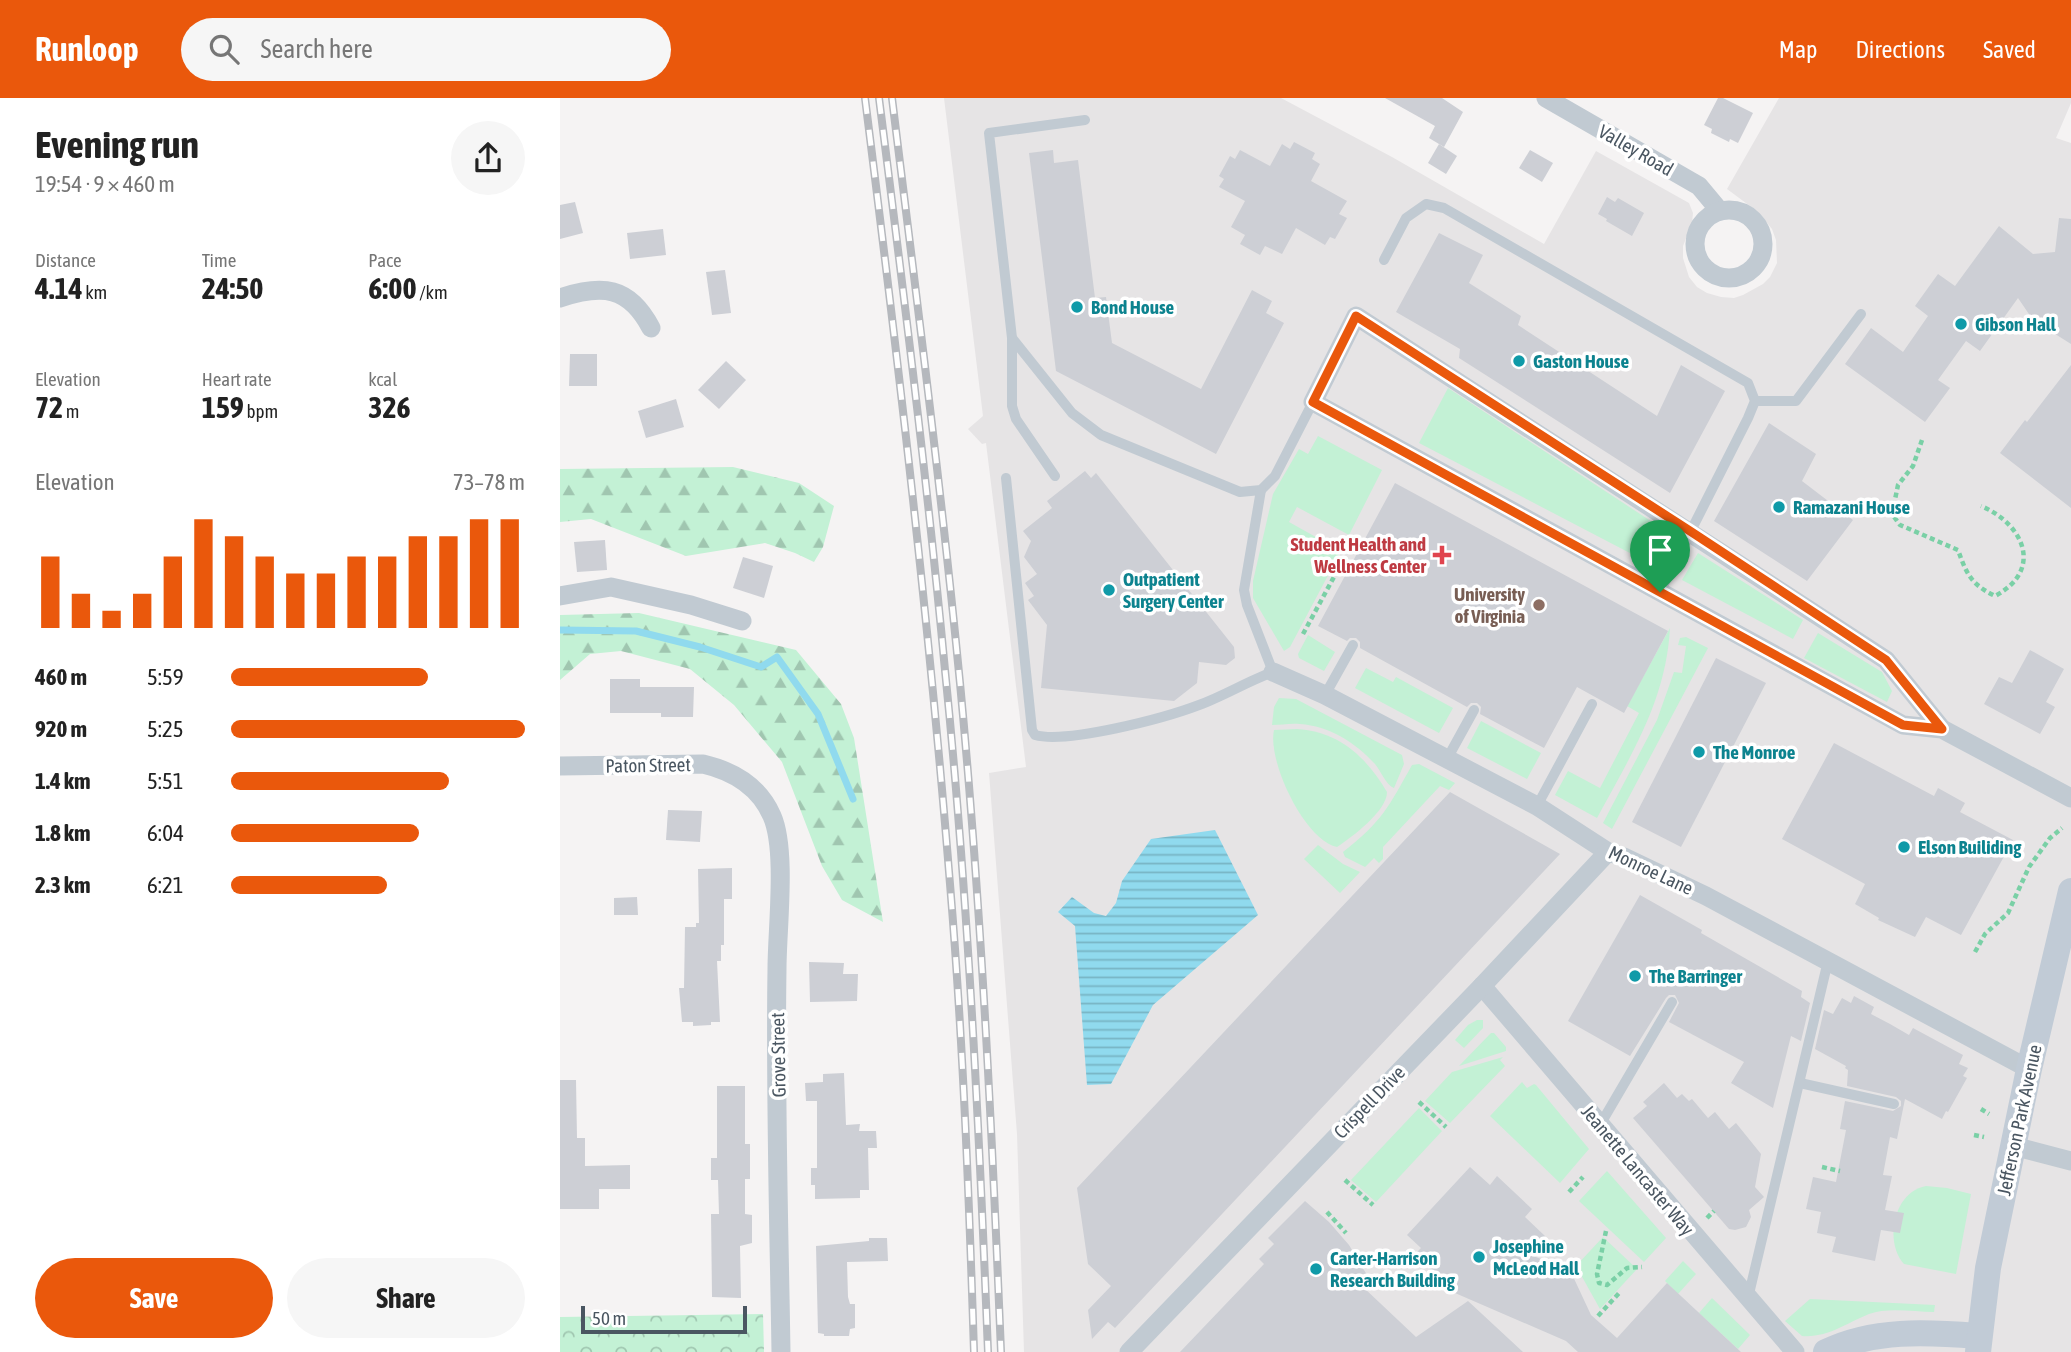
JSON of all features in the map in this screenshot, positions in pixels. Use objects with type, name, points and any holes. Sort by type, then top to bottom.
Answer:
[{"type":"main road","name":"Jefferson Park Avenue","points":[[1978,1344],[1988,1268],[2013,1146],[2071,891]]},
{"type":"main road","points":[[1826,1352],[1845,1343],[1908,1332],[1978,1344]]},
{"type":"street","name":"Valley Road","points":[[1546,98],[1699,186],[1719,210]]},
{"type":"street","points":[[560,298],[597,289],[615,292],[634,303],[643,312],[651,328]]},
{"type":"street","points":[[1942,729],[1886,660],[1356,316],[1313,402],[1903,725],[1942,729],[2071,798]]},
{"type":"street","points":[[560,596],[611,587],[691,605],[742,621]]},
{"type":"street","name":"Monroe Lane","points":[[1273,672],[1325,695],[1537,806],[1608,852],[1706,896],[2029,1069]]},
{"type":"street","name":"Paton Street","points":[[560,766],[703,764],[734,775]]},
{"type":"street","name":"Grove Street","points":[[734,775],[745,781],[760,796],[772,814],[780,851],[777,969],[781,1352]]},
{"type":"street","name":"Crispell Drive","points":[[1129,1352],[1608,852]]},
{"type":"street","name":"Jeanette Lancaster Way","points":[[1482,986],[1795,1352]]},
{"type":"street","points":[[2013,1146],[2071,1161]]},
{"type":"lane","points":[[1055,476],[1016,419],[1012,406],[1012,338],[989,133],[1085,120]]},
{"type":"lane","points":[[1384,260],[1406,218],[1426,204],[1444,208],[1748,383],[1755,401],[1660,592]]},
{"type":"lane","points":[[1755,401],[1796,401],[1861,314]]},
{"type":"lane","points":[[1012,338],[1072,413],[1101,435],[1240,492],[1261,489],[1275,476],[1313,402]]},
{"type":"lane","points":[[1006,478],[1031,730],[1035,735],[1046,738],[1099,732],[1198,706],[1273,672],[1247,605],[1244,590],[1261,489]]},
{"type":"lane","points":[[1325,695],[1353,645]]},
{"type":"lane","points":[[1537,806],[1592,704]]},
{"type":"lane","points":[[1447,759],[1474,710]]},
{"type":"lane","points":[[1748,1298],[1828,961]]},
{"type":"lane","points":[[1600,1125],[1672,1002]]},
{"type":"lane","points":[[1800,1083],[1894,1104]]},
{"type":"path","points":[[1922,440],[1913,466],[1898,485],[1892,514],[1900,525],[1958,550],[1964,567],[1977,587],[1995,596],[2007,589],[2019,574],[2025,554],[2017,531],[1998,513],[1981,506]]},
{"type":"path","points":[[1303,634],[1335,575]]},
{"type":"path","points":[[1975,953],[1985,934],[2008,913],[2036,858],[2050,838],[2062,828]]},
{"type":"path","points":[[1419,1102],[1446,1127]]},
{"type":"path","points":[[1981,1109],[1989,1114]]},
{"type":"path","points":[[1974,1135],[1984,1137]]},
{"type":"path","points":[[1822,1167],[1840,1171]]},
{"type":"path","points":[[1569,1192],[1583,1177]]},
{"type":"path","points":[[1345,1180],[1373,1205]]},
{"type":"path","points":[[1327,1212],[1346,1233]]},
{"type":"path","points":[[1606,1231],[1597,1274],[1599,1283],[1607,1285],[1627,1268],[1642,1267]]},
{"type":"path","points":[[1598,1316],[1621,1291]]},
{"type":"shaded area","name":"University of Virginia","points":[[944,98],[1281,98],[1392,157],[1544,244],[1596,151],[1689,203],[1693,213],[1692,223],[1683,246],[1683,258],[1689,277],[1697,287],[1707,293],[1734,298],[1763,284],[1777,263],[1776,240],[1772,229],[1758,212],[1727,189],[1779,98],[2071,98],[2056,138],[2071,143],[2071,1352],[1024,1352],[1017,1134],[989,773],[1026,767],[986,443],[982,444],[968,429],[983,416]]},
{"type":"green space","points":[[1448,388],[1666,531],[1649,563],[1419,443]]},
{"type":"green space","points":[[1318,436],[1382,470],[1349,535],[1297,507],[1289,522],[1341,551],[1290,647],[1284,651],[1253,598],[1253,581],[1273,494],[1299,449],[1308,454]]},
{"type":"green space","points":[[733,467],[799,483],[834,506],[823,547],[814,562],[765,543],[686,556],[591,519],[560,522],[560,469]]},
{"type":"green space","points":[[1698,553],[1803,620],[1793,639],[1682,580]]},
{"type":"green space","points":[[639,613],[796,650],[841,704],[854,738],[883,922],[842,900],[822,866],[782,762],[734,705],[690,669],[621,651],[590,654],[560,680],[560,615]]},
{"type":"green space","points":[[1670,628],[1662,680],[1654,704],[1634,749],[1597,818],[1555,795],[1568,771],[1600,788],[1639,713],[1627,706]]},
{"type":"green space","points":[[1818,633],[1882,672],[1892,691],[1887,702],[1804,658]]},
{"type":"green space","points":[[1308,635],[1335,652],[1324,671],[1299,658],[1298,654]]},
{"type":"green space","points":[[1686,637],[1708,648],[1612,829],[1603,823],[1657,720],[1674,672],[1682,673],[1686,646],[1678,645],[1680,638]]},
{"type":"green space","points":[[1366,668],[1393,682],[1396,677],[1453,708],[1439,733],[1355,688]]},
{"type":"green space","points":[[1279,698],[1296,699],[1402,755],[1404,764],[1394,788],[1367,756],[1341,736],[1311,725],[1272,725],[1274,707]]},
{"type":"green space","points":[[1481,721],[1541,753],[1527,779],[1467,748]]},
{"type":"green space","points":[[1297,729],[1326,735],[1350,748],[1361,757],[1387,792],[1375,815],[1337,847],[1325,842],[1313,831],[1301,816],[1282,779],[1273,744],[1274,730]]},
{"type":"green space","points":[[1419,764],[1455,783],[1449,790],[1440,786],[1383,847],[1383,859],[1379,863],[1374,858],[1365,867],[1345,857],[1343,852],[1367,832],[1383,813],[1412,765]]},
{"type":"green space","points":[[1318,845],[1343,864],[1360,872],[1340,893],[1304,859]]},
{"type":"green space","points":[[1483,1020],[1483,1028],[1464,1048],[1455,1040],[1468,1025]]},
{"type":"green space","points":[[1491,1033],[1506,1047],[1506,1051],[1459,1066]]},
{"type":"green space","points":[[1503,1057],[1500,1060],[1505,1066],[1450,1123],[1425,1101],[1452,1072]]},
{"type":"green space","points":[[1522,1082],[1527,1088],[1536,1085],[1589,1149],[1560,1183],[1490,1116]]},
{"type":"green space","points":[[1419,1108],[1442,1131],[1376,1202],[1351,1180]]},
{"type":"green space","points":[[1607,1171],[1666,1238],[1644,1262],[1579,1201]]},
{"type":"green space","points":[[1926,1186],[1971,1194],[1956,1274],[1904,1264],[1898,1255],[1893,1231],[1899,1208],[1915,1190]]},
{"type":"green space","points":[[1603,1237],[1637,1269],[1600,1309],[1576,1266]]},
{"type":"green space","points":[[1683,1261],[1696,1274],[1678,1294],[1665,1281]]},
{"type":"green space","points":[[1712,1298],[1750,1335],[1738,1349],[1699,1313]]},
{"type":"green space","points":[[1810,1299],[1935,1305],[1934,1312],[1876,1312],[1820,1335],[1802,1336],[1785,1321]]},
{"type":"green space","points":[[763,1314],[764,1352],[560,1352],[560,1317]]},
{"type":"water","points":[[1215,830],[1258,915],[1153,1005],[1111,1084],[1087,1085],[1075,926],[1058,912],[1072,897],[1094,913],[1106,916],[1116,903],[1122,881],[1151,839]]},
{"type":"building","points":[[1385,98],[1442,98],[1463,112],[1444,147],[1429,138],[1435,126]]},
{"type":"building","points":[[1718,98],[1753,113],[1738,143],[1730,139],[1729,142],[1711,133],[1712,129],[1704,125]]},
{"type":"building","points":[[1294,142],[1315,153],[1312,159],[1320,164],[1311,181],[1347,201],[1339,214],[1347,218],[1335,239],[1330,237],[1325,245],[1296,228],[1282,254],[1265,246],[1260,255],[1240,244],[1245,235],[1231,227],[1245,201],[1219,187],[1224,179],[1219,176],[1230,156],[1235,159],[1240,150],[1270,166],[1282,144],[1290,149]]},
{"type":"building","points":[[1439,144],[1457,156],[1446,174],[1428,163]]},
{"type":"building","name":"Bond House","points":[[1053,150],[1054,163],[1078,160],[1095,298],[1106,297],[1112,343],[1201,389],[1252,290],[1272,301],[1266,313],[1284,323],[1216,454],[1056,371],[1029,153]]},
{"type":"building","points":[[1530,150],[1553,163],[1542,182],[1519,168]]},
{"type":"building","points":[[1607,197],[1615,202],[1618,198],[1644,213],[1632,236],[1598,214]]},
{"type":"building","points":[[575,202],[583,233],[560,239],[560,205]]},
{"type":"building","name":"Gibson Hall","points":[[2059,218],[2071,219],[2071,344],[2033,320],[2018,298],[1980,351],[1966,341],[1938,380],[1950,388],[1925,422],[1845,364],[1871,328],[1903,352],[1928,316],[1915,306],[1938,274],[1955,286],[1999,226],[2033,254],[2055,252]]},
{"type":"building","points":[[663,229],[666,255],[630,259],[627,233]]},
{"type":"building","name":"Gaston House","points":[[1439,233],[1483,255],[1469,283],[1521,316],[1518,325],[1657,416],[1681,365],[1725,391],[1670,493],[1459,358],[1460,349],[1396,312]]},
{"type":"building","points":[[725,270],[731,313],[712,315],[706,272]]},
{"type":"building","points":[[570,354],[597,354],[597,386],[569,386]]},
{"type":"building","points":[[726,361],[746,380],[719,409],[698,390]]},
{"type":"building","points":[[2071,365],[2071,508],[2000,453]]},
{"type":"building","points":[[676,399],[684,427],[646,438],[638,411]]},
{"type":"building","name":"Ramazani House","points":[[1769,423],[1816,454],[1802,481],[1853,520],[1807,581],[1714,521]]},
{"type":"building","name":"Outpatient Surgery Center","points":[[1085,471],[1091,478],[1096,473],[1234,647],[1235,658],[1226,665],[1199,662],[1197,683],[1174,701],[1041,688],[1047,625],[1028,600],[1034,596],[1025,583],[1037,574],[1024,557],[1031,541],[1023,531],[1052,508],[1047,501]]},
{"type":"building","name":"Student Health and Wellness Center","points":[[1395,483],[1668,631],[1624,713],[1577,687],[1544,748],[1480,714],[1481,707],[1477,703],[1471,703],[1467,707],[1360,648],[1360,642],[1356,638],[1347,641],[1318,626]]},
{"type":"building","points":[[605,540],[607,570],[577,572],[574,542]]},
{"type":"building","points":[[743,557],[773,566],[764,598],[733,588]]},
{"type":"building","points":[[2030,650],[2064,669],[2046,702],[2055,707],[2040,734],[1984,704],[1999,677],[2012,683]]},
{"type":"building","name":"The Monroe","points":[[1716,658],[1766,683],[1681,847],[1632,822]]},
{"type":"building","points":[[610,679],[640,679],[640,687],[694,687],[693,717],[661,717],[661,713],[610,713]]},
{"type":"building","name":"Elson Builiding","points":[[1834,743],[1934,796],[1938,788],[1965,803],[1960,812],[2013,840],[1961,935],[1926,917],[1915,937],[1878,920],[1879,918],[1855,904],[1865,884],[1782,839]]},
{"type":"building","points":[[1450,792],[1560,854],[1115,1328],[1108,1322],[1092,1339],[1088,1310],[1111,1286],[1088,1264],[1077,1188]]},
{"type":"building","points":[[668,810],[702,811],[700,842],[666,840]]},
{"type":"building","points":[[732,868],[732,899],[724,899],[724,945],[721,945],[721,961],[717,961],[720,1022],[693,1026],[693,1022],[682,1022],[679,988],[684,988],[685,927],[696,927],[696,923],[699,923],[698,869]]},
{"type":"building","points":[[1640,895],[1802,991],[1801,997],[1810,1003],[1801,1041],[1791,1036],[1773,1108],[1731,1083],[1744,1062],[1669,1022],[1679,1003],[1675,995],[1666,998],[1630,1056],[1568,1021]]},
{"type":"building","points":[[637,897],[638,915],[614,915],[614,898]]},
{"type":"building","points":[[809,962],[844,963],[843,974],[858,974],[857,1001],[810,1002]]},
{"type":"building","points":[[1854,996],[1874,1007],[1871,1014],[1909,1035],[1913,1028],[1963,1055],[1959,1064],[1968,1068],[1963,1076],[1967,1078],[1942,1119],[1905,1099],[1897,1139],[1890,1137],[1883,1175],[1892,1176],[1885,1210],[1904,1213],[1900,1233],[1881,1230],[1875,1261],[1832,1252],[1836,1237],[1817,1233],[1821,1212],[1806,1209],[1813,1177],[1836,1182],[1846,1130],[1840,1129],[1845,1101],[1893,1111],[1901,1106],[1901,1101],[1896,1097],[1847,1086],[1846,1066],[1815,1049],[1824,1010],[1833,1014],[1842,998],[1851,1003]]},
{"type":"building","points":[[844,1073],[846,1125],[860,1124],[859,1131],[876,1131],[877,1148],[868,1148],[869,1190],[860,1190],[860,1198],[815,1199],[815,1185],[811,1185],[811,1168],[817,1168],[817,1101],[806,1101],[805,1083],[823,1082],[823,1074]]},
{"type":"building","points":[[560,1080],[576,1080],[577,1138],[585,1138],[585,1166],[630,1165],[630,1189],[599,1189],[599,1209],[560,1209]]},
{"type":"building","points":[[1664,1083],[1677,1098],[1682,1094],[1689,1101],[1692,1099],[1708,1118],[1715,1112],[1729,1129],[1736,1123],[1761,1154],[1755,1187],[1764,1197],[1749,1210],[1751,1217],[1746,1227],[1729,1229],[1633,1118],[1647,1106],[1643,1102]]},
{"type":"building","points":[[717,1086],[745,1086],[745,1144],[750,1144],[750,1179],[745,1179],[745,1214],[752,1215],[752,1243],[740,1246],[741,1298],[712,1297],[711,1214],[719,1214],[718,1180],[711,1180],[711,1158],[717,1158]]},
{"type":"building","name":"Josephine McLeod Hall","points":[[1470,1167],[1490,1185],[1497,1176],[1532,1209],[1525,1217],[1545,1236],[1528,1254],[1570,1270],[1591,1315],[1617,1338],[1667,1283],[1741,1352],[1578,1352],[1566,1341],[1455,1293],[1414,1255],[1421,1248],[1407,1235]]},
{"type":"building","name":"Carter-Harrison Research Building","points":[[1305,1201],[1329,1222],[1349,1245],[1370,1280],[1363,1287],[1416,1337],[1468,1301],[1523,1352],[1180,1352],[1264,1264],[1259,1259],[1274,1244],[1268,1238]]},
{"type":"building","points":[[869,1238],[887,1238],[888,1261],[847,1262],[848,1297],[850,1304],[855,1304],[855,1328],[850,1329],[849,1336],[824,1336],[818,1333],[816,1246],[869,1241]]},
{"type":"waterway","points":[[560,630],[636,631],[700,647],[761,667],[777,657],[818,714],[853,799]]},
{"type":"railway","points":[[865,98],[912,491],[942,785],[962,1060],[974,1352]]},
{"type":"railway","points":[[879,98],[923,455],[953,755],[972,1011],[988,1352]]},
{"type":"railway","points":[[892,98],[960,683],[985,1017],[1001,1352]]},
{"type":"place","name":"Bond House","points":[[1077,307]]},
{"type":"place","name":"Gibson Hall","points":[[1961,324]]},
{"type":"place","name":"Gaston House","points":[[1519,361]]},
{"type":"place","name":"Ramazani House","points":[[1779,507]]},
{"type":"place","name":"Student Health and Wellness Center","points":[[1442,555]]},
{"type":"place","name":"Outpatient Surgery Center","points":[[1109,590]]},
{"type":"place","name":"University of Virginia","points":[[1539,605]]},
{"type":"place","name":"The Monroe","points":[[1699,752]]},
{"type":"place","name":"Elson Builiding","points":[[1904,847]]},
{"type":"place","name":"The Barringer","points":[[1635,976]]},
{"type":"place","name":"Josephine McLeod Hall","points":[[1479,1257]]},
{"type":"place","name":"Carter-Harrison Research Building","points":[[1316,1269]]},
{"type":"route","points":[[1356,316],[1886,660],[1942,729],[1903,725],[1660,592],[1313,402],[1356,316]]}]
